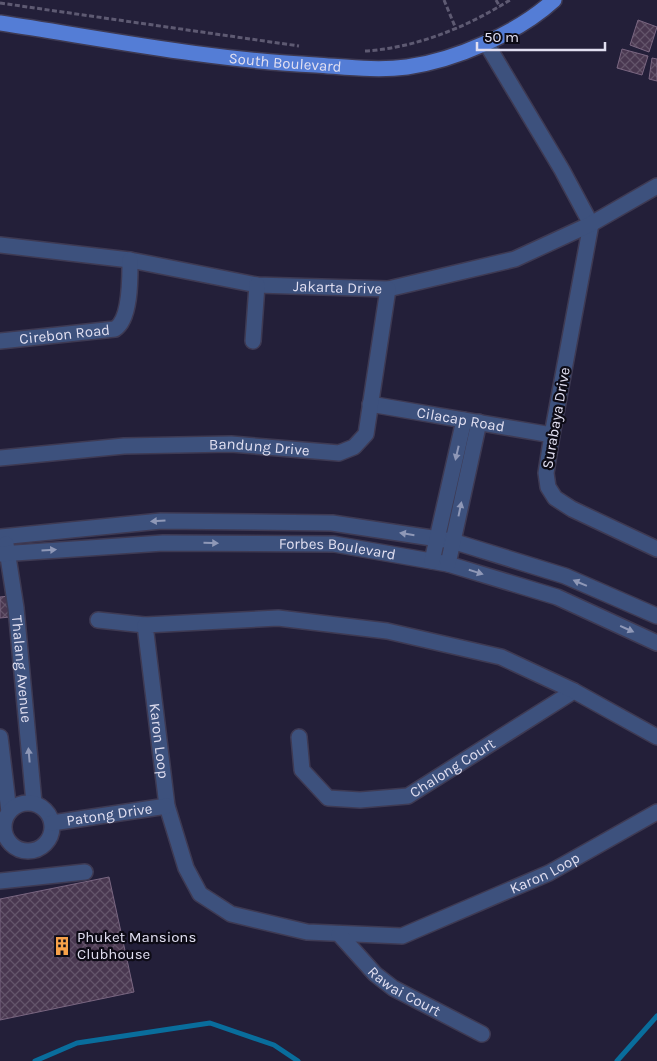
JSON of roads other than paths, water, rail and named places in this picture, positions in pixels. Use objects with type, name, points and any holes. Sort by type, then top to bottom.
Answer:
[{"type":"main road","name":"South Boulevard","points":[[0,23],[271,63],[375,69],[407,67],[443,58],[486,42],[515,27],[554,0]]},
{"type":"street","points":[[486,42],[562,170],[591,224]]},
{"type":"street","name":"Jakarta Drive","points":[[0,244],[130,260],[257,285],[388,289],[515,259],[591,224],[657,186]]},
{"type":"street","name":"Surabaya Drive","points":[[591,224],[552,435],[546,473],[548,487],[555,498],[572,509],[657,549]]},
{"type":"street","name":"Cirebon Road","points":[[0,341],[116,329],[120,326],[125,313],[129,292],[130,260]]},
{"type":"street","points":[[253,341],[257,285]]},
{"type":"street","name":"Bandung Drive","points":[[0,458],[124,446],[222,444],[339,453],[354,448],[366,434],[388,289]]},
{"type":"street","name":"Cilacap Road","points":[[370,404],[552,435]]},
{"type":"street","points":[[432,561],[445,540],[471,421]]},
{"type":"street","name":"Forbes Boulevard","points":[[2,536],[161,520],[332,523],[445,540],[565,576],[657,616]]},
{"type":"street","name":"Thalang Avenue","points":[[2,536],[16,608],[34,803]]},
{"type":"street","points":[[445,540],[448,564]]},
{"type":"street","name":"Forbes Boulevard","points":[[4,553],[163,543],[334,544],[448,564],[557,597],[657,642]]},
{"type":"street","points":[[98,620],[145,625],[278,618],[387,631],[501,658],[574,691],[657,737]]},
{"type":"street","name":"Karon Loop","points":[[145,625],[167,806],[186,868],[200,894],[231,914],[307,932],[402,936],[548,873],[657,812]]},
{"type":"street","name":"Chalong Court","points":[[299,737],[302,770],[328,798],[360,800],[408,796],[574,691]]},
{"type":"street","name":"Thalang Avenue","points":[[0,737],[8,812]]},
{"type":"street","points":[[34,803],[46,811],[52,824],[52,831],[44,845],[30,851],[16,848],[2,830],[8,812],[20,804],[34,803]]},
{"type":"street","name":"Patong Drive","points":[[52,824],[167,806]]},
{"type":"street","points":[[30,851],[36,876]]},
{"type":"street","points":[[0,881],[84,872]]},
{"type":"street","name":"Rawai Court","points":[[339,934],[376,974],[393,988],[482,1034]]},
{"type":"waterway","points":[[617,1061],[657,1016]]},
{"type":"waterway","points":[[35,1061],[77,1043],[210,1023],[274,1045],[298,1061]]},
{"type":"place","name":"Phuket Mansions Clubhouse","points":[[62,946]]}]
